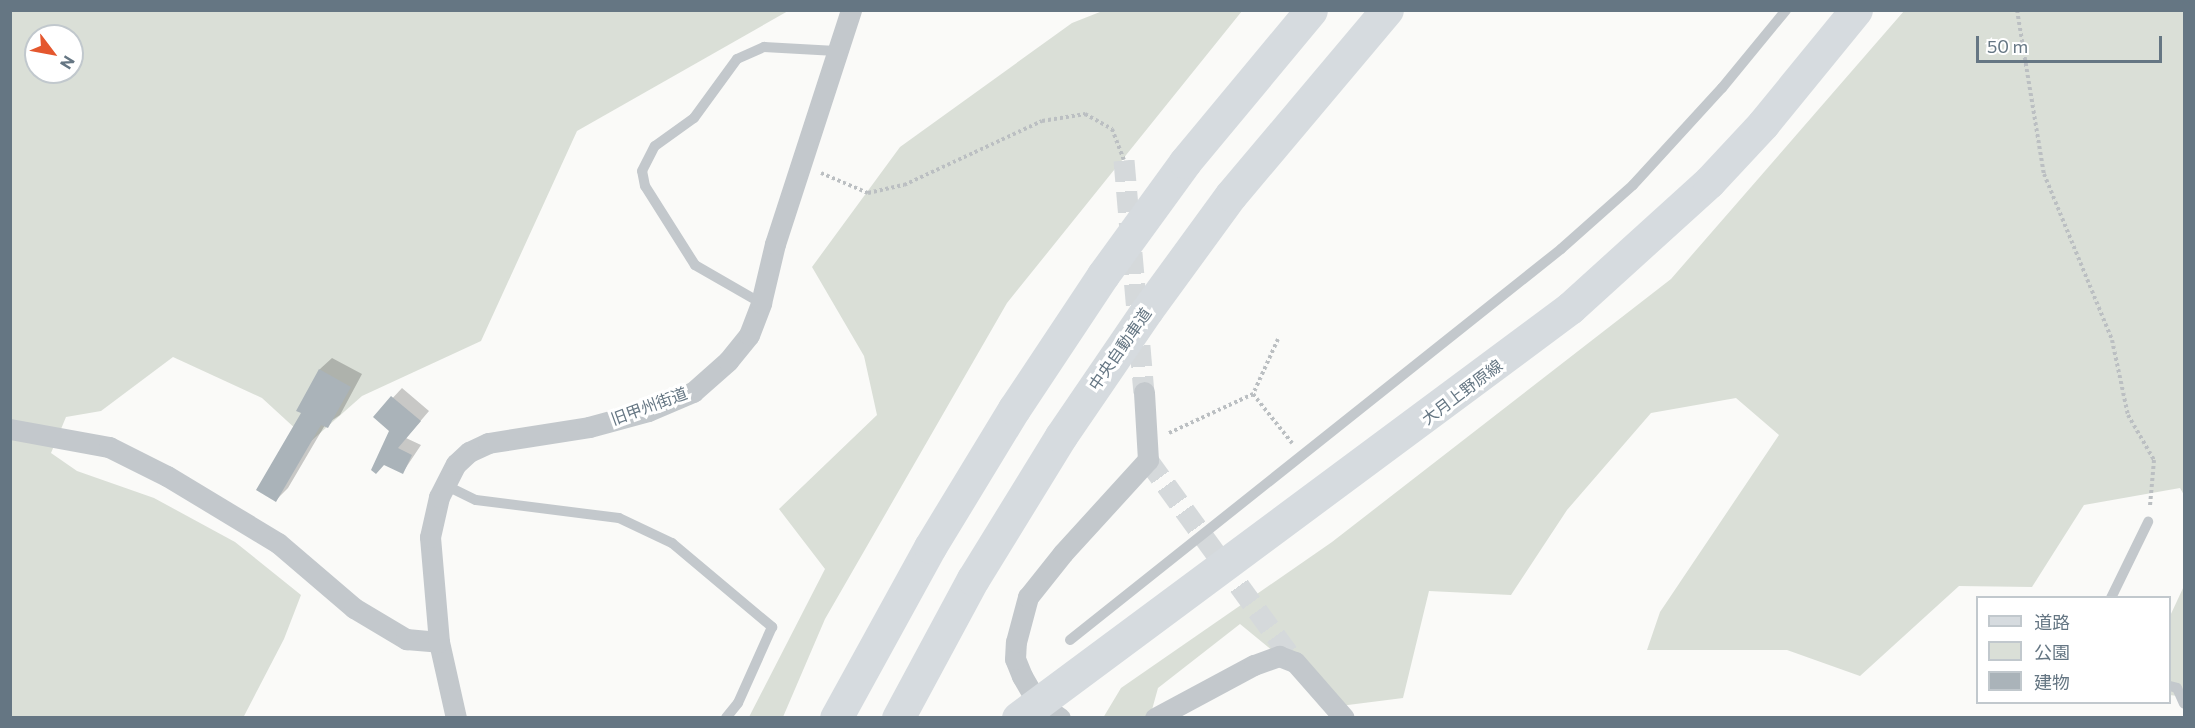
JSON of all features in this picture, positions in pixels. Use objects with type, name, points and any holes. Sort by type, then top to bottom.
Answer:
[{"type":"main road","points":[[836,717],[930,547],[1014,409],[1103,275],[1185,162],[1311,10]]},
{"type":"main road","name":"中央自動車道","points":[[898,717],[973,579],[1061,436],[1140,320],[1231,195],[1387,10]]},
{"type":"main road","name":"大月上野原線","points":[[1038,712],[1491,371],[1570,308],[1709,182],[1763,124],[1856,10]]},
{"type":"street","name":"旧甲州街道","points":[[456,717],[439,642],[430,537],[445,485],[456,464],[469,452],[488,443],[589,427],[648,411],[693,392],[735,353],[749,335],[761,303],[775,244],[851,10]]},
{"type":"street","points":[[1038,712],[1015,659],[1016,642],[1028,597],[1063,553],[1148,460],[1144,392]]},
{"type":"street","points":[[10,429],[109,447],[167,476],[278,543],[362,613],[406,639],[439,642]]},
{"type":"street","points":[[1155,717],[1254,665],[1279,656],[1295,662],[1344,717]]},
{"type":"lane","points":[[1070,640],[1499,300],[1633,186],[1722,88],[1786,10]]},
{"type":"lane","points":[[761,303],[695,265],[645,186],[642,171],[655,146],[694,118],[737,59],[764,47],[836,51]]},
{"type":"lane","points":[[445,485],[476,500],[619,518],[672,543],[772,627],[738,703],[726,717]]},
{"type":"lane","points":[[2111,596],[2148,522]]},
{"type":"lane","points":[[2171,686],[2177,688],[2184,704]]},
{"type":"path","points":[[2017,10],[2044,174],[2112,340],[2128,415],[2154,460],[2148,522]]},
{"type":"path","points":[[803,162],[833,181],[868,193],[904,185],[1042,121],[1085,114],[1112,129],[1124,160]]},
{"type":"path","points":[[1147,444],[1253,394],[1278,339]]},
{"type":"path","points":[[1253,394],[1301,455]]},
{"type":"green space","points":[[1105,10],[1242,11],[1007,303],[825,619],[783,717],[749,717],[825,569],[779,509],[877,415],[864,356],[812,267],[900,147],[1072,23]]},
{"type":"green space","points":[[10,11],[788,11],[577,131],[481,341],[362,396],[310,442],[262,398],[173,357],[101,411],[66,417],[51,453],[77,471],[154,498],[235,542],[301,595],[284,639],[243,718],[11,717]]},
{"type":"green space","points":[[1904,11],[2184,11],[2184,495],[2180,488],[2084,505],[2032,587],[1959,586],[1860,676],[1787,650],[1647,650],[1660,612],[1779,435],[1736,398],[1651,413],[1567,510],[1511,595],[1429,591],[1403,698],[1340,706],[1240,624],[1158,688],[1150,717],[1103,718],[1121,688],[1332,542],[1671,279]]},
{"type":"green space","points":[[2184,586],[2184,697],[2171,695],[2171,614]]},
{"type":"building","points":[[319,369],[351,387],[328,428],[321,425],[276,502],[256,490],[301,413],[296,411]]},
{"type":"building","points":[[391,396],[421,421],[398,448],[412,455],[403,474],[384,465],[376,474],[371,470],[389,431],[373,417]]},
{"type":"tunnel","points":[[1124,160],[1144,392]]},
{"type":"tunnel","points":[[1148,460],[1295,662]]}]
